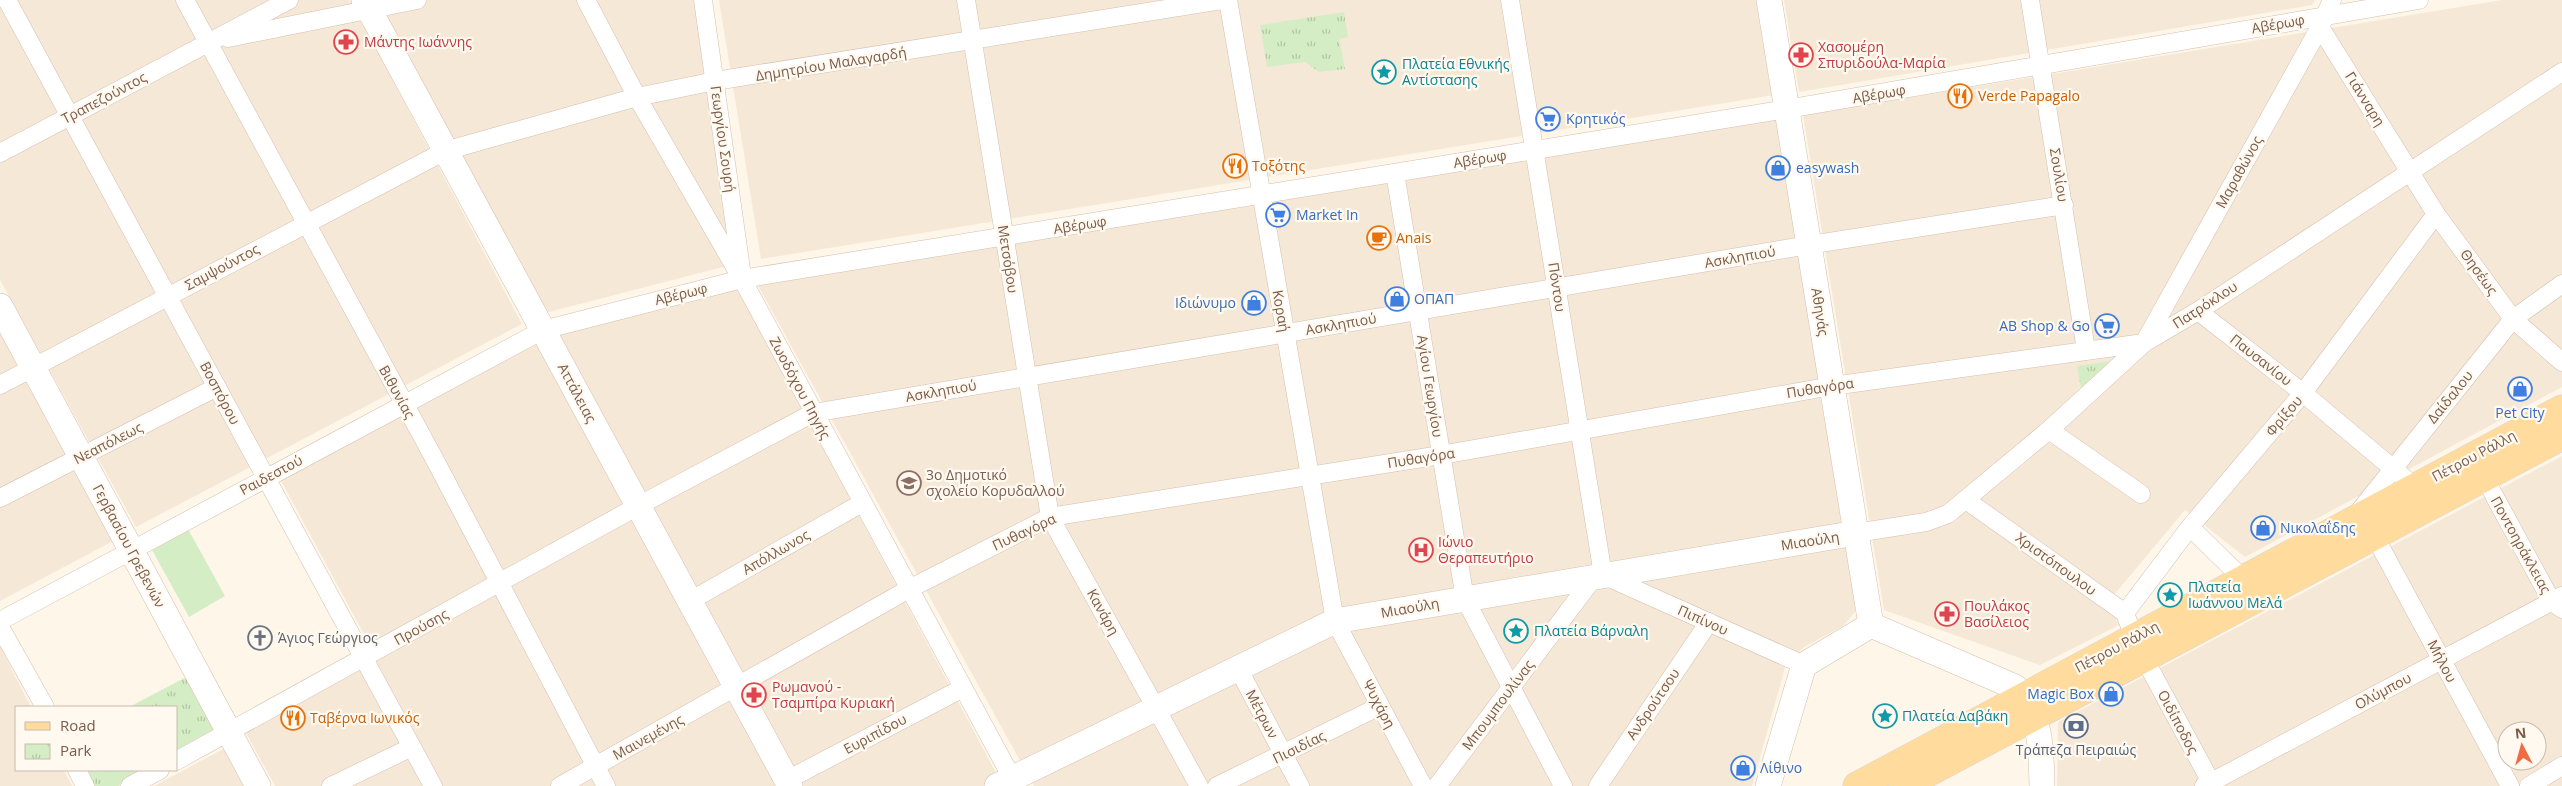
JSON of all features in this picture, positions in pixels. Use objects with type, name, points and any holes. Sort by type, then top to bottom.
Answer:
[{"type":"main road","name":"Πέτρου Ράλλη","points":[[1903,786],[2030,706],[2134,636],[2562,409]]},
{"type":"main road","name":"Πέτρου Ράλλη","points":[[2134,636],[2374,535],[2562,436]]},
{"type":"main road","name":"Πέτρου Ράλλη","points":[[1857,786],[2030,706]]},
{"type":"street","name":"Βοσπόρου","points":[[7,0],[433,786]]},
{"type":"street","name":"Βιθυνίας","points":[[184,0],[404,404],[606,786]]},
{"type":"street","name":"Τραπεζούντος","points":[[0,153],[289,0]]},
{"type":"street","name":"Τραπεζούντος","points":[[208,43],[366,4],[417,0]]},
{"type":"street","name":"Ζωοδόχου Πηγής","points":[[586,0],[637,97],[742,279],[963,688],[1009,783]]},
{"type":"street","name":"Γεωργίου Σουρή","points":[[703,0],[742,279]]},
{"type":"street","name":"Μετσόβου","points":[[966,0],[1050,517]]},
{"type":"street","name":"Δημητρίου Μαλαγαρδή","points":[[445,151],[637,97],[715,82],[972,42],[1222,0]]},
{"type":"street","name":"Κοραή","points":[[1228,0],[1260,195],[1335,621]]},
{"type":"street","name":"Πόντου","points":[[1510,0],[1580,430],[1598,576]]},
{"type":"street","name":"Αθηνάς","points":[[1769,0],[1871,625]]},
{"type":"street","name":"Σουλίου","points":[[2030,0],[2086,350]]},
{"type":"street","name":"Μαραθώνος","points":[[2144,343],[2332,0]]},
{"type":"street","name":"Αβέρωφ","points":[[543,330],[742,279],[1395,172],[1535,151],[2321,21],[2419,0]]},
{"type":"street","name":"Αττάλειας","points":[[366,4],[789,783]]},
{"type":"street","name":"Γιάνναρη","points":[[2321,21],[2410,170]]},
{"type":"street","name":"Πατρόκλου","points":[[1856,533],[1937,520],[1966,500],[2049,430],[2144,343],[2198,311],[2410,170],[2562,72]]},
{"type":"street","name":"Σαμψούντος","points":[[0,385],[304,223],[445,151]]},
{"type":"street","name":"Θησέως","points":[[2410,170],[2436,214],[2513,319],[2562,362]]},
{"type":"street","name":"Αγίου Γεωργίου","points":[[1395,172],[1465,599],[1563,786]]},
{"type":"street","name":"Ασκληπιού","points":[[638,506],[813,413],[1809,245],[2064,205]]},
{"type":"street","name":"Φρίξου","points":[[2134,636],[2190,527],[2303,394],[2436,214]]},
{"type":"street","name":"Δαίδαλου","points":[[2351,522],[2513,319],[2562,284]]},
{"type":"street","name":"Γερβασίου Γρεβενών","points":[[0,306],[258,786]]},
{"type":"street","name":"Παυσανίου","points":[[2198,311],[2393,467],[2415,488]]},
{"type":"street","name":"Ραιδεστού","points":[[0,620],[543,330]]},
{"type":"street","name":"Πυθαγόρα","points":[[737,687],[909,589],[1050,517],[1309,474],[1441,455],[1832,386],[2144,343]]},
{"type":"street","name":"Νεαπόλεως","points":[[0,498],[217,387]]},
{"type":"street","points":[[2049,430],[2141,494]]},
{"type":"street","name":"Ποντοηράκλειας","points":[[2484,478],[2559,602]]},
{"type":"street","name":"Χριστόπουλου","points":[[1966,500],[2134,636]]},
{"type":"street","name":"Απόλλωνος","points":[[690,600],[862,503]]},
{"type":"street","name":"Προύσης","points":[[178,760],[638,506]]},
{"type":"street","name":"Κανάρη","points":[[1050,517],[1199,786]]},
{"type":"street","points":[[2190,527],[2243,579]]},
{"type":"street","name":"Μιαούλη","points":[[1009,783],[1335,621],[1856,533]]},
{"type":"street","name":"Μήλου","points":[[2374,535],[2510,786]]},
{"type":"street","name":"Πιπίνου","points":[[1598,576],[1804,664]]},
{"type":"street","name":"Μπουμπουλίνας","points":[[1437,786],[1598,576]]},
{"type":"street","name":"Ολύμπου","points":[[2209,785],[2441,660],[2559,602]]},
{"type":"street","name":"Ψυχάρη","points":[[1335,621],[1423,786]]},
{"type":"street","name":"Ανδρούτσου","points":[[1598,786],[1709,622]]},
{"type":"street","points":[[1768,786],[1804,664],[1871,625],[2015,686],[2030,706],[2040,736],[2042,786]]},
{"type":"street","points":[[0,626],[44,706]]},
{"type":"street","name":"Οιδίποδος","points":[[2134,636],[2209,785]]},
{"type":"street","name":"Μέτρων","points":[[1238,668],[1300,786]]},
{"type":"street","name":"Μαινεμένης","points":[[560,786],[737,687]]},
{"type":"street","name":"Ευριπίδου","points":[[789,783],[963,688]]},
{"type":"street","name":"Πισιδίας","points":[[1217,786],[1284,755],[1380,706]]},
{"type":"street","points":[[331,786],[412,747]]},
{"type":"street","points":[[2529,786],[2562,766]]},
{"type":"street","points":[[78,771],[85,786]]},
{"type":"street","points":[[130,786],[158,771]]},
{"type":"shaded area","points":[[0,0],[350,0],[522,324],[136,527],[0,280]]},
{"type":"shaded area","points":[[375,0],[699,0],[742,262],[545,313]]},
{"type":"shaded area","points":[[719,0],[1758,0],[1774,95],[761,259]]},
{"type":"shaded area","points":[[1784,0],[2315,0],[2312,5],[1799,92]]},
{"type":"shaded area","points":[[2502,0],[2562,0],[2562,387],[2245,557],[2185,510],[2108,602],[2119,625],[2040,665],[1884,610],[1803,115]]},
{"type":"shaded area","points":[[1778,118],[1856,592],[1855,612],[1843,626],[1804,647],[1786,664],[1752,786],[1034,786],[757,284]]},
{"type":"shaded area","points":[[738,288],[1003,786],[275,786],[246,733],[378,660],[279,477],[529,340]]},
{"type":"shaded area","points":[[0,330],[115,540],[0,601]]},
{"type":"shaded area","points":[[2562,456],[2562,786],[2057,786],[2058,722]]},
{"type":"shaded area","points":[[0,647],[30,706],[15,706],[15,771],[64,771],[72,786],[0,786]]},
{"type":"shaded area","points":[[229,746],[251,786],[154,786]]},
{"type":"green space","points":[[1344,12],[1348,37],[1339,39],[1345,69],[1319,72],[1305,62],[1267,67],[1260,25]]},
{"type":"green space","points":[[2119,360],[2082,394],[2077,366]]},
{"type":"green space","points":[[188,529],[225,596],[189,617],[152,550]]},
{"type":"green space","points":[[192,674],[221,732],[178,754],[178,706],[131,706]]},
{"type":"green space","points":[[87,771],[147,771],[118,786],[95,786]]},
{"type":"place","name":"Μάντης Ιωάννης","points":[[346,42]]},
{"type":"place","name":"Χασομέρη Σπυριδούλα-Μαρία","points":[[1801,55]]},
{"type":"place","name":"Πλατεία Εθνικής Αντίστασης","points":[[1384,72]]},
{"type":"place","name":"Verde Papagalo","points":[[1960,96]]},
{"type":"place","name":"Κρητικός","points":[[1548,119]]},
{"type":"place","name":"Τοξότης","points":[[1235,166]]},
{"type":"place","name":"easywash","points":[[1778,168]]},
{"type":"place","name":"Market In","points":[[1278,215]]},
{"type":"place","name":"Anais","points":[[1379,238]]},
{"type":"place","name":"ΟΠΑΠ","points":[[1397,299]]},
{"type":"place","name":"Ιδιώνυμο","points":[[1254,303]]},
{"type":"place","name":"ΑΒ Shop & Go","points":[[2107,326]]},
{"type":"place","name":"Pet City","points":[[2520,389]]},
{"type":"place","name":"3ο Δημοτικό σχολείο Κορυδαλλού","points":[[909,483]]},
{"type":"place","name":"Νικολαΐδης","points":[[2263,528]]},
{"type":"place","name":"Ιώνιο Θεραπευτήριο","points":[[1421,550]]},
{"type":"place","name":"Πλατεία Ιωάννου Μελά","points":[[2170,595]]},
{"type":"place","name":"Πουλάκος Βασίλειος","points":[[1947,614]]},
{"type":"place","name":"Πλατεία Βάρναλη","points":[[1516,631]]},
{"type":"place","name":"Άγιος Γεώργιος","points":[[260,638]]},
{"type":"place","name":"Magic Box","points":[[2111,694]]},
{"type":"place","name":"Ρωμανού - Τσαμπίρα Κυριακή","points":[[754,695]]},
{"type":"place","name":"Πλατεία Δαβάκη","points":[[1885,716]]},
{"type":"place","name":"Ταβέρνα Ιωνικός","points":[[293,718]]},
{"type":"place","name":"Τράπεζα Πειραιώς","points":[[2076,726]]},
{"type":"place","name":"Λίθινο","points":[[1743,768]]}]
